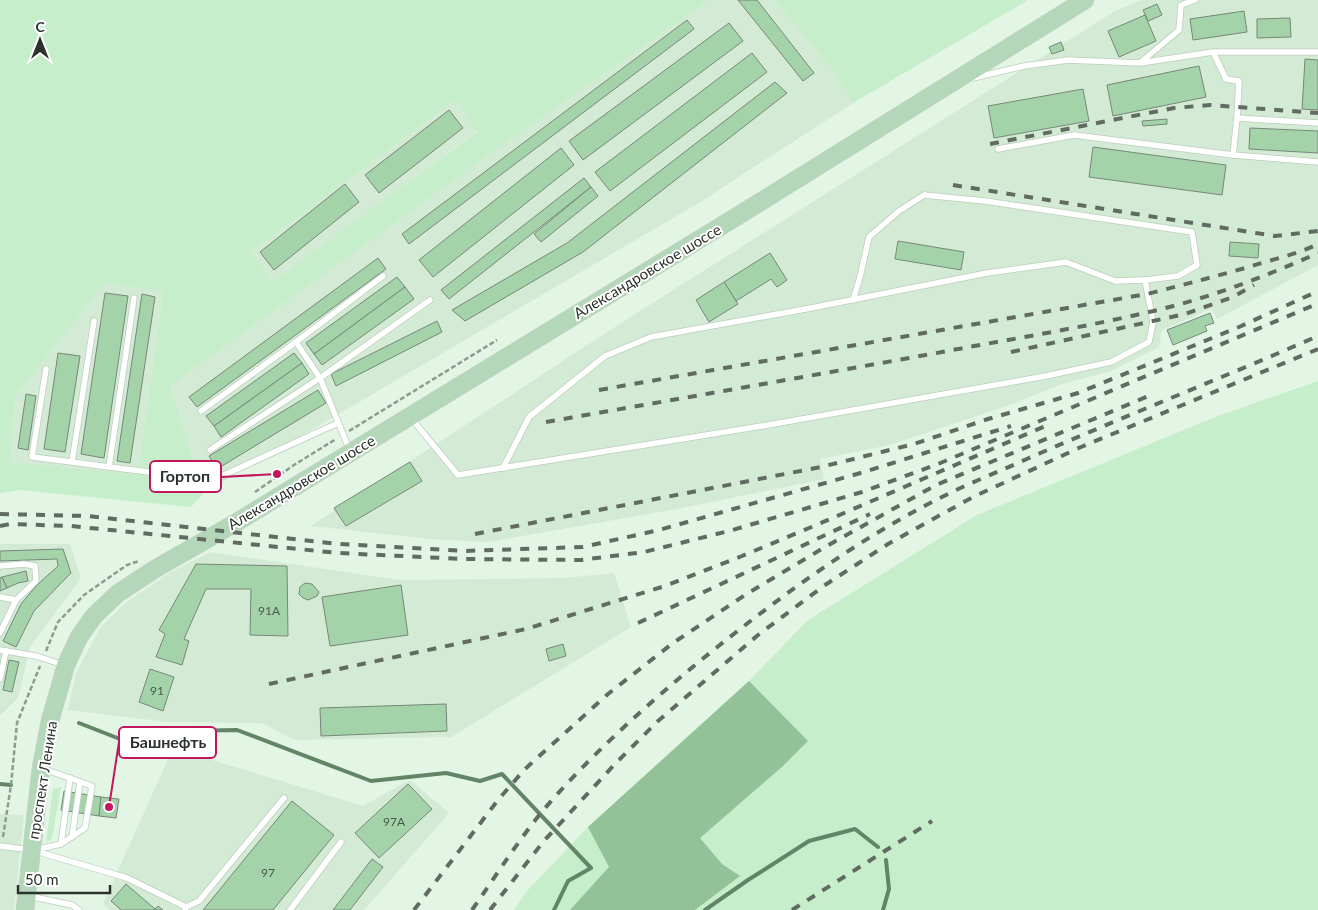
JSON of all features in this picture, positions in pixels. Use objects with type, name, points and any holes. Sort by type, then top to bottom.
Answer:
[{"type":"main road","name":"Александровское шоссе","points":[[206,540],[1086,0]]},
{"type":"main road","name":"проспект Ленина","points":[[26,903],[41,768],[50,721],[66,666],[79,637],[89,623],[117,594],[155,569],[206,540]]},
{"type":"lane","points":[[1140,63],[1179,30],[1180,4],[1195,0]]},
{"type":"lane","points":[[953,82],[1024,66],[1068,60],[1140,63],[1213,52],[1318,52]]},
{"type":"lane","points":[[1213,52],[1226,79],[1239,82],[1233,155]]},
{"type":"lane","points":[[1237,118],[1318,123]]},
{"type":"lane","points":[[998,149],[1074,135],[1233,155],[1318,162]]},
{"type":"lane","points":[[503,468],[529,417],[605,356],[652,337],[853,300],[987,273],[1066,262],[1115,282],[1178,276],[1197,265],[1192,232],[985,201],[924,195],[899,211],[868,237],[853,300]]},
{"type":"lane","points":[[201,411],[383,276]]},
{"type":"lane","points":[[409,417],[458,475],[1046,376],[1111,362],[1149,342],[1153,322],[1145,280]]},
{"type":"lane","points":[[109,467],[134,298]]},
{"type":"lane","points":[[210,450],[320,378],[430,300]]},
{"type":"lane","points":[[72,462],[94,321]]},
{"type":"lane","points":[[296,342],[320,378],[350,453]]},
{"type":"lane","points":[[46,369],[32,457],[213,480],[338,423]]},
{"type":"lane","points":[[0,566],[24,564],[35,566],[36,581],[16,600],[0,633]]},
{"type":"lane","points":[[0,596],[16,600]]},
{"type":"lane","points":[[0,678],[3,651],[43,658],[66,666]]},
{"type":"lane","points":[[32,850],[61,844],[85,828],[92,786],[41,768]]},
{"type":"lane","points":[[61,844],[70,778]]},
{"type":"lane","points":[[72,838],[80,782]]},
{"type":"lane","points":[[1,846],[32,850],[127,878],[186,908],[199,900],[284,798]]},
{"type":"lane","points":[[290,910],[341,842]]},
{"type":"lane","points":[[26,903],[72,905],[79,910]]},
{"type":"path","points":[[248,497],[294,465],[498,340]]},
{"type":"path","points":[[1,846],[11,785],[17,723],[58,622],[84,595],[127,565],[143,560]]},
{"type":"shaded area","points":[[0,0],[709,0],[497,149],[170,386],[204,493],[191,507],[20,490],[0,493]],"holes":[[[455,100],[478,131],[273,282],[251,252]],[[105,283],[163,291],[138,475],[11,462],[15,396]]]},
{"type":"shaded area","points":[[709,0],[775,0],[832,69],[853,103],[697,204],[204,493],[170,386],[497,149]]},
{"type":"shaded area","points":[[775,0],[1028,0],[853,103],[832,69]]},
{"type":"shaded area","points":[[1141,0],[1318,0],[1318,265],[1217,319],[1211,309],[1162,330],[1159,347],[1111,371],[1059,385],[1010,405],[890,445],[820,459],[824,479],[677,509],[488,542],[429,539],[311,526],[621,323],[1115,11]]},
{"type":"shaded area","points":[[455,100],[478,130],[274,283],[251,252]]},
{"type":"shaded area","points":[[105,283],[163,290],[138,476],[11,462],[15,396]]},
{"type":"shaded area","points":[[1318,381],[1318,910],[514,910],[527,891],[588,827],[749,681],[808,620],[977,515],[1218,416]]},
{"type":"shaded area","points":[[0,544],[70,544],[81,578],[30,647],[18,698],[0,716]]},
{"type":"shaded area","points":[[210,552],[400,580],[564,578],[614,573],[631,627],[451,737],[295,740],[262,723],[168,722],[68,710],[76,673],[100,628],[125,603],[171,572]]},
{"type":"shaded area","points":[[173,748],[363,806],[410,780],[449,813],[364,910],[110,910],[103,904]]},
{"type":"shaded area","points":[[61,787],[53,833],[51,840],[46,842],[53,789]]},
{"type":"shaded area","points":[[0,814],[24,815],[14,910],[0,910]]},
{"type":"green space","points":[[749,681],[808,741],[783,766],[700,838],[722,864],[740,876],[695,910],[570,910],[609,867],[588,827]]},
{"type":"building","points":[[738,0],[757,0],[814,73],[803,81]]},
{"type":"building","points":[[1157,4],[1162,15],[1148,21],[1143,10]]},
{"type":"building","points":[[1244,11],[1247,32],[1193,40],[1190,19]]},
{"type":"building","points":[[1145,15],[1156,41],[1119,57],[1108,31]]},
{"type":"building","points":[[1290,18],[1291,37],[1257,38],[1257,19]]},
{"type":"building","points":[[687,20],[694,29],[409,244],[402,234]]},
{"type":"building","points":[[729,23],[743,41],[583,160],[569,141]]},
{"type":"building","points":[[1061,42],[1064,50],[1052,54],[1049,47]]},
{"type":"building","points":[[752,53],[767,72],[610,191],[595,172]]},
{"type":"building","points":[[1305,59],[1318,60],[1318,110],[1302,109]]},
{"type":"building","points":[[1199,66],[1206,97],[1113,116],[1107,85]]},
{"type":"building","points":[[775,82],[787,93],[583,252],[465,321],[452,310],[567,243]]},
{"type":"building","points":[[1083,89],[1089,121],[994,138],[988,106]]},
{"type":"building","points":[[449,110],[463,128],[379,193],[365,175]]},
{"type":"building","points":[[1167,119],[1167,124],[1143,126],[1142,121]]},
{"type":"building","points":[[1250,128],[1318,131],[1318,153],[1249,149]]},
{"type":"building","points":[[1093,147],[1226,165],[1222,195],[1089,177]]},
{"type":"building","points":[[561,148],[574,165],[433,277],[419,260]]},
{"type":"building","points":[[584,178],[591,187],[449,299],[441,290]]},
{"type":"building","points":[[345,184],[359,202],[274,270],[260,252]]},
{"type":"building","points":[[591,187],[598,196],[541,242],[534,234]]},
{"type":"building","points":[[898,241],[964,252],[961,270],[895,259]]},
{"type":"building","points":[[1230,242],[1259,244],[1258,258],[1229,256]]},
{"type":"building","points":[[770,253],[787,280],[777,287],[771,279],[736,301],[724,282]]},
{"type":"building","points":[[378,258],[386,269],[197,407],[189,397]]},
{"type":"building","points":[[397,277],[405,287],[314,354],[306,343]]},
{"type":"building","points":[[724,282],[738,304],[709,322],[696,300]]},
{"type":"building","points":[[405,287],[414,299],[322,365],[314,354]]},
{"type":"building","points":[[105,293],[128,296],[104,458],[81,454]]},
{"type":"building","points":[[142,294],[155,297],[130,463],[117,461]]},
{"type":"building","points":[[1210,313],[1214,323],[1205,326],[1207,331],[1173,345],[1167,330]]},
{"type":"building","points":[[437,321],[442,332],[336,386],[331,374]]},
{"type":"building","points":[[58,353],[80,356],[65,452],[44,449]]},
{"type":"building","points":[[294,353],[302,363],[214,426],[206,416]]},
{"type":"building","points":[[302,363],[309,374],[221,437],[214,426]]},
{"type":"building","points":[[318,390],[326,403],[217,469],[209,456]]},
{"type":"building","points":[[26,394],[36,396],[28,450],[18,448]]},
{"type":"building","points":[[410,462],[422,481],[346,526],[334,508]]},
{"type":"building","points":[[63,549],[71,573],[34,611],[16,647],[3,641],[21,604],[37,585],[58,566],[57,559],[0,561],[0,551]]},
{"type":"building","points":[[196,564],[287,566],[288,636],[250,635],[251,589],[206,589],[184,639],[189,641],[182,665],[156,657],[165,634],[159,630]]},
{"type":"building","points":[[26,571],[28,581],[7,588],[2,577]]},
{"type":"building","points":[[2,577],[7,588],[0,591],[0,578]]},
{"type":"building","points":[[305,583],[312,584],[319,592],[317,596],[308,600],[299,594],[300,587]]},
{"type":"building","points":[[401,585],[408,635],[330,646],[322,597]]},
{"type":"building","points":[[563,644],[566,656],[549,661],[546,649]]},
{"type":"building","points":[[9,660],[19,662],[12,692],[3,690]]},
{"type":"building","points":[[150,669],[174,677],[163,711],[139,702]]},
{"type":"building","points":[[446,704],[447,731],[321,736],[320,708]]},
{"type":"building","points":[[408,784],[432,809],[379,858],[355,833]]},
{"type":"building","points":[[64,791],[101,797],[99,816],[61,810]]},
{"type":"building","points":[[101,797],[119,799],[116,818],[99,816]]},
{"type":"building","points":[[292,801],[334,835],[273,910],[203,910]]},
{"type":"building","points":[[372,859],[383,867],[350,910],[333,910]]},
{"type":"building","points":[[126,884],[155,909],[158,906],[163,910],[121,910],[111,901]]},
{"type":"waterway","points":[[79,723],[143,748],[179,731],[237,730],[371,781],[446,773],[480,781],[502,774],[591,868],[568,881],[554,910]]},
{"type":"waterway","points":[[0,784],[11,785]]},
{"type":"waterway","points":[[705,910],[809,841],[855,829],[878,847]]},
{"type":"waterway","points":[[883,910],[889,889],[886,860]]},
{"type":"railway","points":[[990,144],[1174,108],[1210,105],[1318,113]]},
{"type":"railway","points":[[953,185],[1275,236],[1318,231]]},
{"type":"railway","points":[[599,390],[1147,294],[1294,254],[1318,244]]},
{"type":"railway","points":[[546,422],[1123,318],[1171,307],[1214,294],[1277,271],[1318,253]]},
{"type":"railway","points":[[1011,352],[1185,314],[1233,297],[1254,285]]},
{"type":"railway","points":[[475,534],[821,467],[914,444],[988,419],[1078,393],[1239,327],[1316,292]]},
{"type":"railway","points":[[0,526],[10,524],[71,526],[338,553],[464,559],[581,560],[644,552],[729,531],[862,492],[938,464],[1312,306]]},
{"type":"railway","points":[[472,910],[541,813],[571,779],[612,738],[721,644],[832,562],[891,525],[961,488],[1065,442],[1318,336]]},
{"type":"railway","points":[[490,910],[543,842],[614,765],[658,721],[758,635],[825,585],[888,544],[973,497],[1081,447],[1318,349]]},
{"type":"railway","points":[[414,910],[498,800],[525,769],[608,694],[673,643],[745,595],[825,547],[936,485],[1151,395]]},
{"type":"railway","points":[[269,684],[526,629],[665,586],[814,526],[1050,424]]},
{"type":"railway","points":[[0,514],[87,516],[339,544],[464,551],[583,547],[659,530],[864,472],[1011,426]]},
{"type":"railway","points":[[638,623],[870,514]]},
{"type":"railway","points":[[792,910],[932,821]]},
{"type":"place","name":"Гортоп","points":[[277,474]]},
{"type":"place","name":"Башнефть","points":[[109,807]]}]
